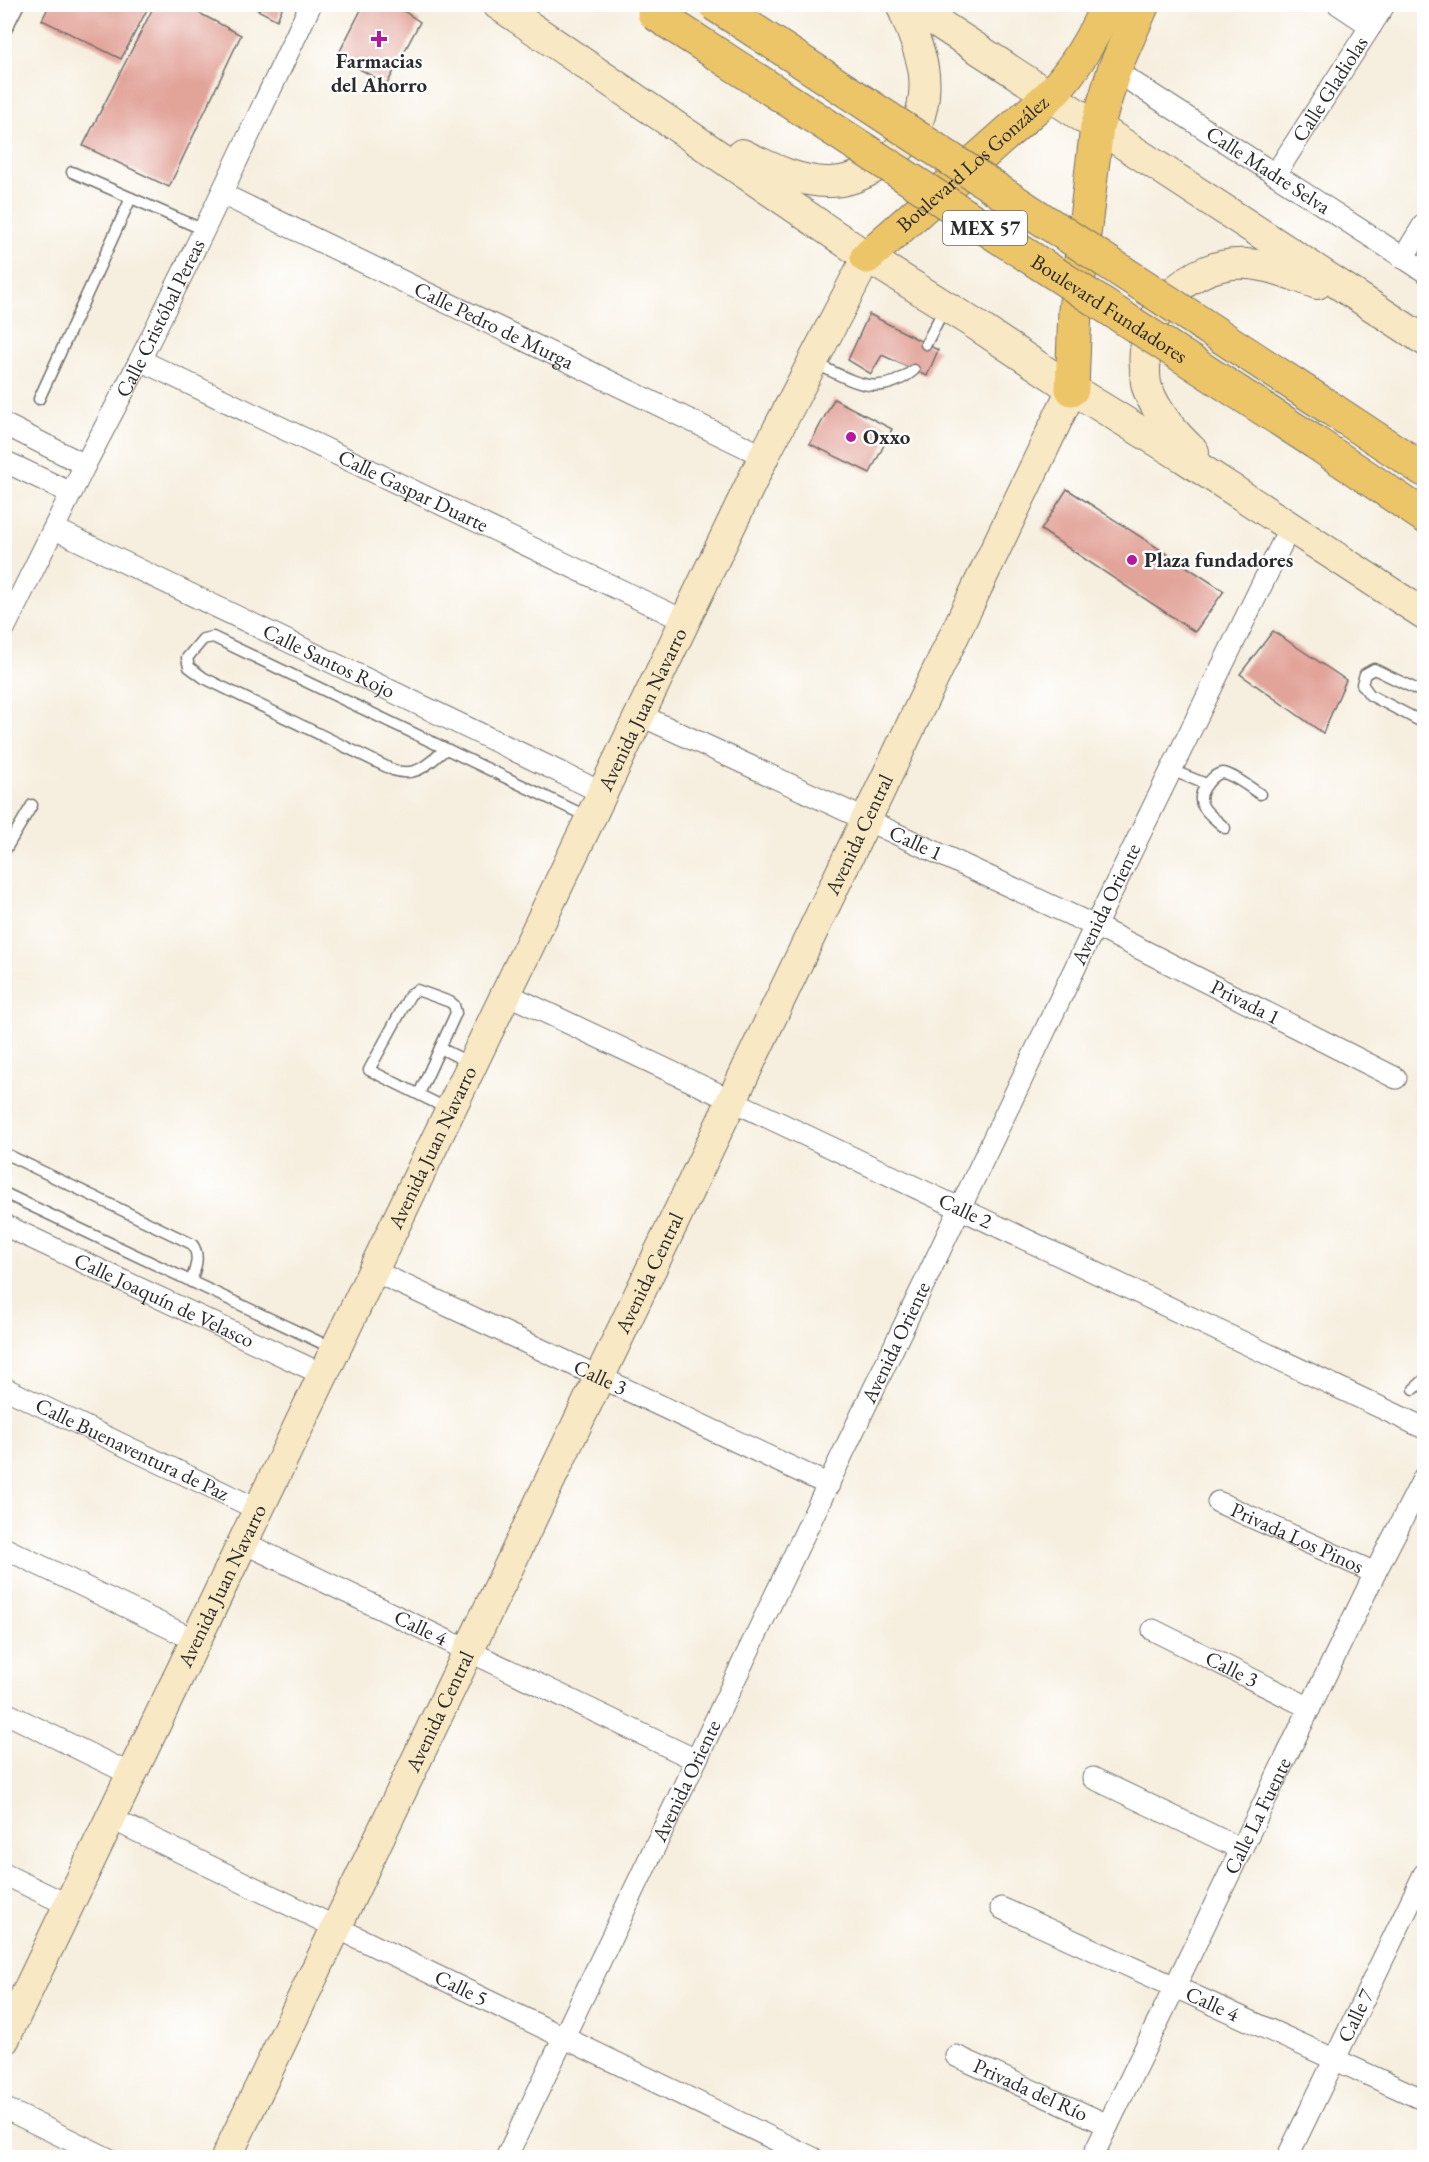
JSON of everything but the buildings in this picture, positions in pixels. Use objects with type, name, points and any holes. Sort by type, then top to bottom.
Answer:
[{"type":"main road","points":[[497,4],[867,257],[1425,614]]},
{"type":"main road","name":"Boulevard Fundadores","points":[[714,4],[1425,470]]},
{"type":"main road","points":[[663,117],[756,161],[801,179],[831,183],[860,176],[885,161],[910,137],[922,108],[924,73],[913,33],[901,4]]},
{"type":"main road","points":[[909,4],[1425,340]]},
{"type":"main road","name":"Boulevard Los González","points":[[867,257],[1050,95],[1074,68],[1094,36],[1108,4]]},
{"type":"main road","points":[[1072,389],[1075,310],[1097,127],[1114,70],[1143,4]]},
{"type":"main road","name":"Boulevard Fundadores","points":[[648,9],[1425,516]]},
{"type":"main road","name":"Avenida Juan Navarro","points":[[5,2036],[112,1819],[764,456],[867,257]]},
{"type":"main road","points":[[1245,499],[1163,419],[1147,388],[1143,356],[1149,328],[1164,302],[1187,281],[1214,267],[1246,264],[1280,270],[1368,303]]},
{"type":"main road","name":"Avenida Central","points":[[226,2157],[1072,389]]},
{"type":"street","name":"Calle Cristóbal Pereas","points":[[4,629],[222,194],[311,4]]},
{"type":"street","points":[[1338,4],[1371,26]]},
{"type":"street","name":"Calle Gladiolas","points":[[1276,173],[1385,4]]},
{"type":"street","name":"Calle Madre Selva","points":[[1114,70],[1425,271]]},
{"type":"street","name":"Calle Pedro de Murga","points":[[222,194],[764,456]]},
{"type":"street","points":[[1403,258],[1425,225]]},
{"type":"street","name":"Calle Gaspar Duarte","points":[[140,360],[685,621]]},
{"type":"street","points":[[4,424],[85,465]]},
{"type":"street","points":[[4,460],[71,494]]},
{"type":"street","name":"Avenida Oriente","points":[[506,2157],[1095,927],[1290,527]]},
{"type":"street","name":"Calle Santos Rojo","points":[[55,529],[597,805]]},
{"type":"street","name":"Calle 1","points":[[640,715],[1095,927]]},
{"type":"street","name":"Privada 1","points":[[1095,927],[1396,1078]]},
{"type":"street","name":"Calle 2","points":[[507,994],[731,1102],[1425,1428]]},
{"type":"street","name":"Calle Joaquín de Velasco","points":[[4,1225],[330,1363]]},
{"type":"street","name":"Calle 3","points":[[374,1271],[829,1485]]},
{"type":"street","name":"Calle Buenaventura de Paz","points":[[4,1388],[259,1510]]},
{"type":"street","name":"Calle La Fuente","points":[[1092,2157],[1375,1573],[1425,1476]]},
{"type":"street","name":"Privada Los Pinos","points":[[1218,1502],[1375,1573]]},
{"type":"street","name":"Calle 4","points":[[244,1543],[696,1760]]},
{"type":"street","points":[[4,1548],[197,1641]]},
{"type":"street","name":"Calle 3","points":[[1153,1630],[1310,1708]]},
{"type":"street","points":[[4,1712],[132,1775]]},
{"type":"street","points":[[1093,1778],[1241,1849]]},
{"type":"street","name":"Calle 5","points":[[112,1819],[813,2157]]},
{"type":"street","points":[[4,1874],[70,1905]]},
{"type":"street","name":"Calle 7","points":[[1287,2157],[1425,1874]]},
{"type":"street","name":"Calle 4","points":[[1001,1908],[1425,2100]]},
{"type":"street","name":"Privada del Río","points":[[956,2056],[1108,2125]]},
{"type":"street","points":[[4,2108],[107,2157]]},
{"type":"lane","points":[[4,34],[19,4]]},
{"type":"lane","points":[[72,172],[204,230]]},
{"type":"lane","points":[[39,399],[131,198]]},
{"type":"lane","points":[[926,344],[946,306]]},
{"type":"lane","points":[[813,362],[860,383],[879,387],[893,383],[914,370]]},
{"type":"lane","points":[[446,749],[413,773],[393,770],[204,678],[189,667],[187,658],[203,639],[213,637],[446,749],[597,805]]},
{"type":"lane","points":[[1425,693],[1374,669],[1365,674],[1362,684],[1370,695],[1425,723]]},
{"type":"lane","points":[[1171,770],[1206,784]]},
{"type":"lane","points":[[1225,828],[1200,803],[1200,797],[1206,784],[1215,775],[1224,773],[1260,794]]},
{"type":"lane","points":[[4,852],[32,805]]},
{"type":"lane","points":[[419,1094],[456,1013],[456,1008],[450,1002],[421,990],[413,991],[392,1024],[369,1070],[451,1110]]},
{"type":"lane","points":[[440,1048],[473,1065]]},
{"type":"lane","points":[[4,1153],[192,1244],[198,1258],[191,1282]]},
{"type":"lane","points":[[4,1193],[191,1282],[330,1363]]},
{"type":"lane","points":[[1414,1389],[1425,1380]]},
{"type":"place","name":"Farmacias del Ahorro","points":[[379,39]]},
{"type":"place","name":"Oxxo","points":[[851,437]]},
{"type":"place","name":"Plaza fundadores","points":[[1132,560]]}]
